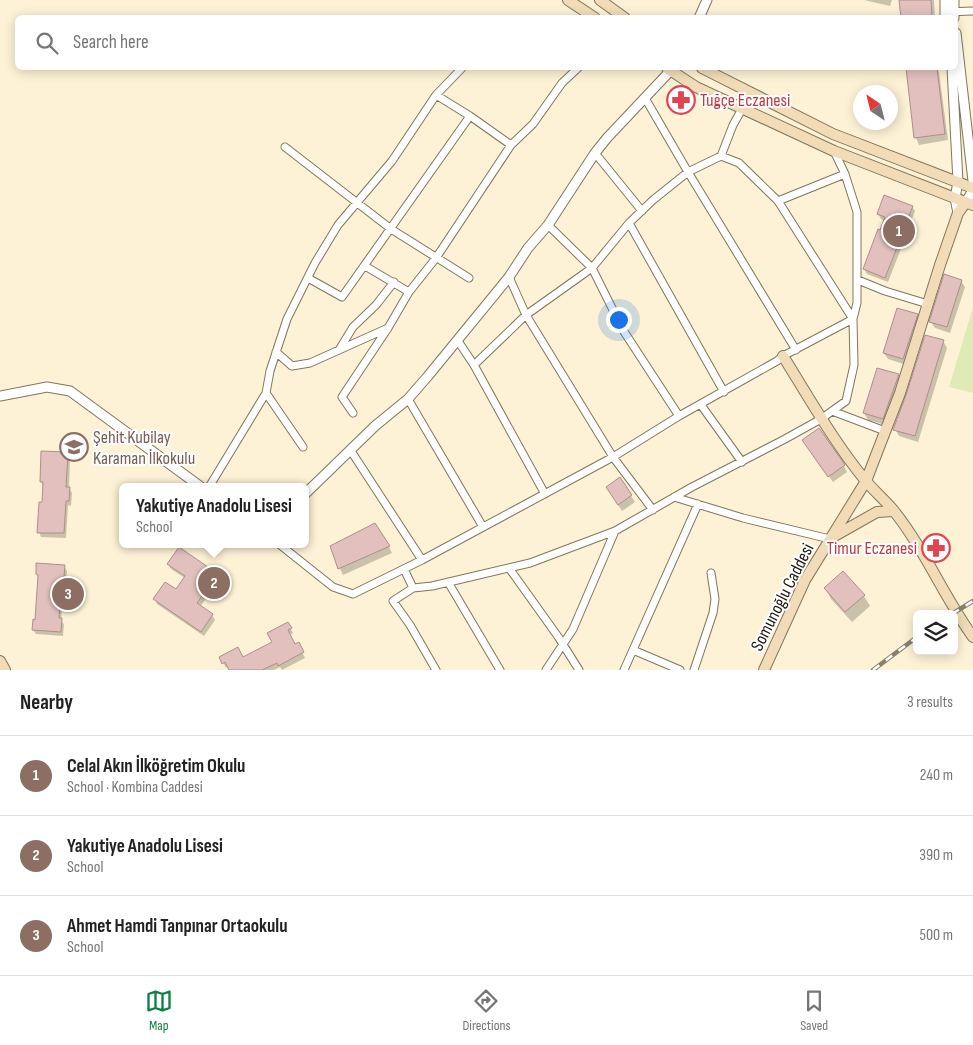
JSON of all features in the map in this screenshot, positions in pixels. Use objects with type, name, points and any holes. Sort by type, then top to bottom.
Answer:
[{"type":"main road","points":[[568,0],[590,15]]},
{"type":"main road","points":[[600,0],[617,15]]},
{"type":"main road","points":[[671,70],[696,87],[834,151],[970,204]]},
{"type":"main road","points":[[706,70],[833,134],[973,189]]},
{"type":"main road","name":"Somunoğlu Caddesi","points":[[764,670],[805,580],[866,481],[900,393],[958,213],[970,204]]},
{"type":"main road","points":[[783,356],[821,419],[866,481],[894,511],[932,568],[960,619],[973,637]]},
{"type":"main road","points":[[830,539],[878,512],[894,511]]},
{"type":"main road","points":[[0,661],[5,670]]},
{"type":"street","points":[[700,15],[707,0]]},
{"type":"street","points":[[945,0],[949,15]]},
{"type":"street","points":[[949,15],[954,0]]},
{"type":"street","points":[[949,15],[973,11]]},
{"type":"street","points":[[958,50],[973,181]]},
{"type":"street","points":[[211,483],[266,393],[270,371],[287,320],[338,225],[392,161],[436,95],[460,70]]},
{"type":"street","points":[[354,413],[342,397],[388,328],[409,292],[436,258],[512,146],[532,124],[562,83],[576,70]]},
{"type":"street","points":[[309,490],[375,426],[408,399],[458,341],[509,277],[528,248],[548,225],[595,153],[669,70]]},
{"type":"street","points":[[952,70],[958,182],[954,198],[958,213]]},
{"type":"street","points":[[436,95],[470,116],[512,146]]},
{"type":"street","points":[[645,98],[796,350]]},
{"type":"street","points":[[474,365],[526,315],[592,268],[642,210],[688,172],[721,156],[742,109]]},
{"type":"street","points":[[308,278],[342,297],[470,116]]},
{"type":"street","points":[[285,147],[391,229],[469,278]]},
{"type":"street","points":[[436,670],[410,625],[393,601],[413,588],[530,563],[615,531],[674,497],[821,419],[846,401],[854,365],[853,319],[858,303],[857,212],[845,174],[834,151]]},
{"type":"street","points":[[595,153],[642,210]]},
{"type":"street","points":[[721,156],[739,163],[778,201],[853,319]]},
{"type":"street","points":[[778,201],[845,174]]},
{"type":"street","points":[[970,204],[973,189]]},
{"type":"street","points":[[630,223],[724,392]]},
{"type":"street","points":[[548,225],[592,268],[623,330],[679,416]]},
{"type":"street","points":[[365,266],[409,292]]},
{"type":"street","points":[[509,277],[526,315],[613,458],[653,510]]},
{"type":"street","points":[[858,280],[885,291],[928,304]]},
{"type":"street","points":[[339,350],[353,327],[376,305],[394,282]]},
{"type":"street","points":[[284,548],[333,588],[353,594],[422,560],[613,458],[679,416],[724,392],[783,356],[853,319]]},
{"type":"street","points":[[276,352],[292,366],[310,363],[388,328]]},
{"type":"street","points":[[458,341],[474,365],[546,494]]},
{"type":"street","points":[[0,396],[47,387],[70,391],[196,483]]},
{"type":"street","points":[[266,393],[303,447]]},
{"type":"street","points":[[408,399],[483,527]]},
{"type":"street","points":[[701,405],[742,462]]},
{"type":"street","points":[[832,411],[885,431]]},
{"type":"street","points":[[351,450],[422,560]]},
{"type":"street","points":[[674,497],[743,518],[830,539]]},
{"type":"street","points":[[624,670],[698,504]]},
{"type":"street","points":[[546,670],[574,630],[615,531]]},
{"type":"street","points":[[509,568],[578,670]]},
{"type":"street","points":[[404,569],[413,588]]},
{"type":"street","points":[[694,670],[713,613],[715,598],[710,573]]},
{"type":"street","points":[[448,582],[500,670]]},
{"type":"street","points":[[633,650],[680,670]]},
{"type":"green space","points":[[973,307],[973,393],[949,387]]},
{"type":"building","points":[[899,0],[931,0],[932,15],[901,15]]},
{"type":"building","points":[[906,70],[937,70],[945,134],[914,138]]},
{"type":"building","points":[[884,195],[913,206],[906,223],[899,221],[893,237],[900,240],[885,278],[863,269],[878,229],[880,230],[885,217],[877,214]]},
{"type":"building","points":[[944,274],[962,280],[947,327],[929,322]]},
{"type":"building","points":[[897,308],[918,314],[903,359],[883,353]]},
{"type":"building","points":[[925,335],[944,340],[915,436],[893,430]]},
{"type":"building","points":[[877,368],[899,374],[883,419],[863,413]]},
{"type":"building","points":[[819,428],[845,465],[828,477],[802,440]]},
{"type":"building","points":[[41,451],[68,452],[66,487],[70,487],[69,501],[66,501],[64,533],[37,533],[39,502],[42,502],[43,482],[40,482]]},
{"type":"building","points":[[620,477],[632,495],[618,505],[606,487]]},
{"type":"building","points":[[375,523],[390,546],[338,569],[330,546]]},
{"type":"building","points":[[178,548],[180,548],[218,574],[197,603],[213,614],[201,632],[153,599],[165,582],[176,589],[185,576],[167,564]]},
{"type":"building","points":[[36,563],[65,565],[64,577],[62,577],[59,618],[62,618],[61,632],[32,630],[33,619],[35,620],[38,575],[36,574]]},
{"type":"building","points":[[843,571],[865,595],[845,612],[824,588]]},
{"type":"building","points":[[288,622],[292,628],[288,630],[295,644],[299,642],[304,652],[278,666],[277,663],[262,670],[229,670],[225,662],[222,664],[219,657],[238,647],[243,657],[272,642],[267,633]]},
{"type":"railway","points":[[958,610],[973,601]]},
{"type":"railway","points":[[873,670],[913,640]]},
{"type":"place","name":"Tuğçe Eczanesi","points":[[681,100]]},
{"type":"place","name":"Celal Akın İlköğretim Okulu","points":[[899,231]]},
{"type":"place","name":"Şehit Kubilay Karaman İlkokulu","points":[[74,447]]},
{"type":"place","name":"Timur Eczanesi","points":[[936,548]]},
{"type":"place","name":"Yakutiye Anadolu Lisesi","points":[[214,583]]},
{"type":"place","name":"Ahmet Hamdi Tanpınar Ortaokulu","points":[[68,594]]}]
